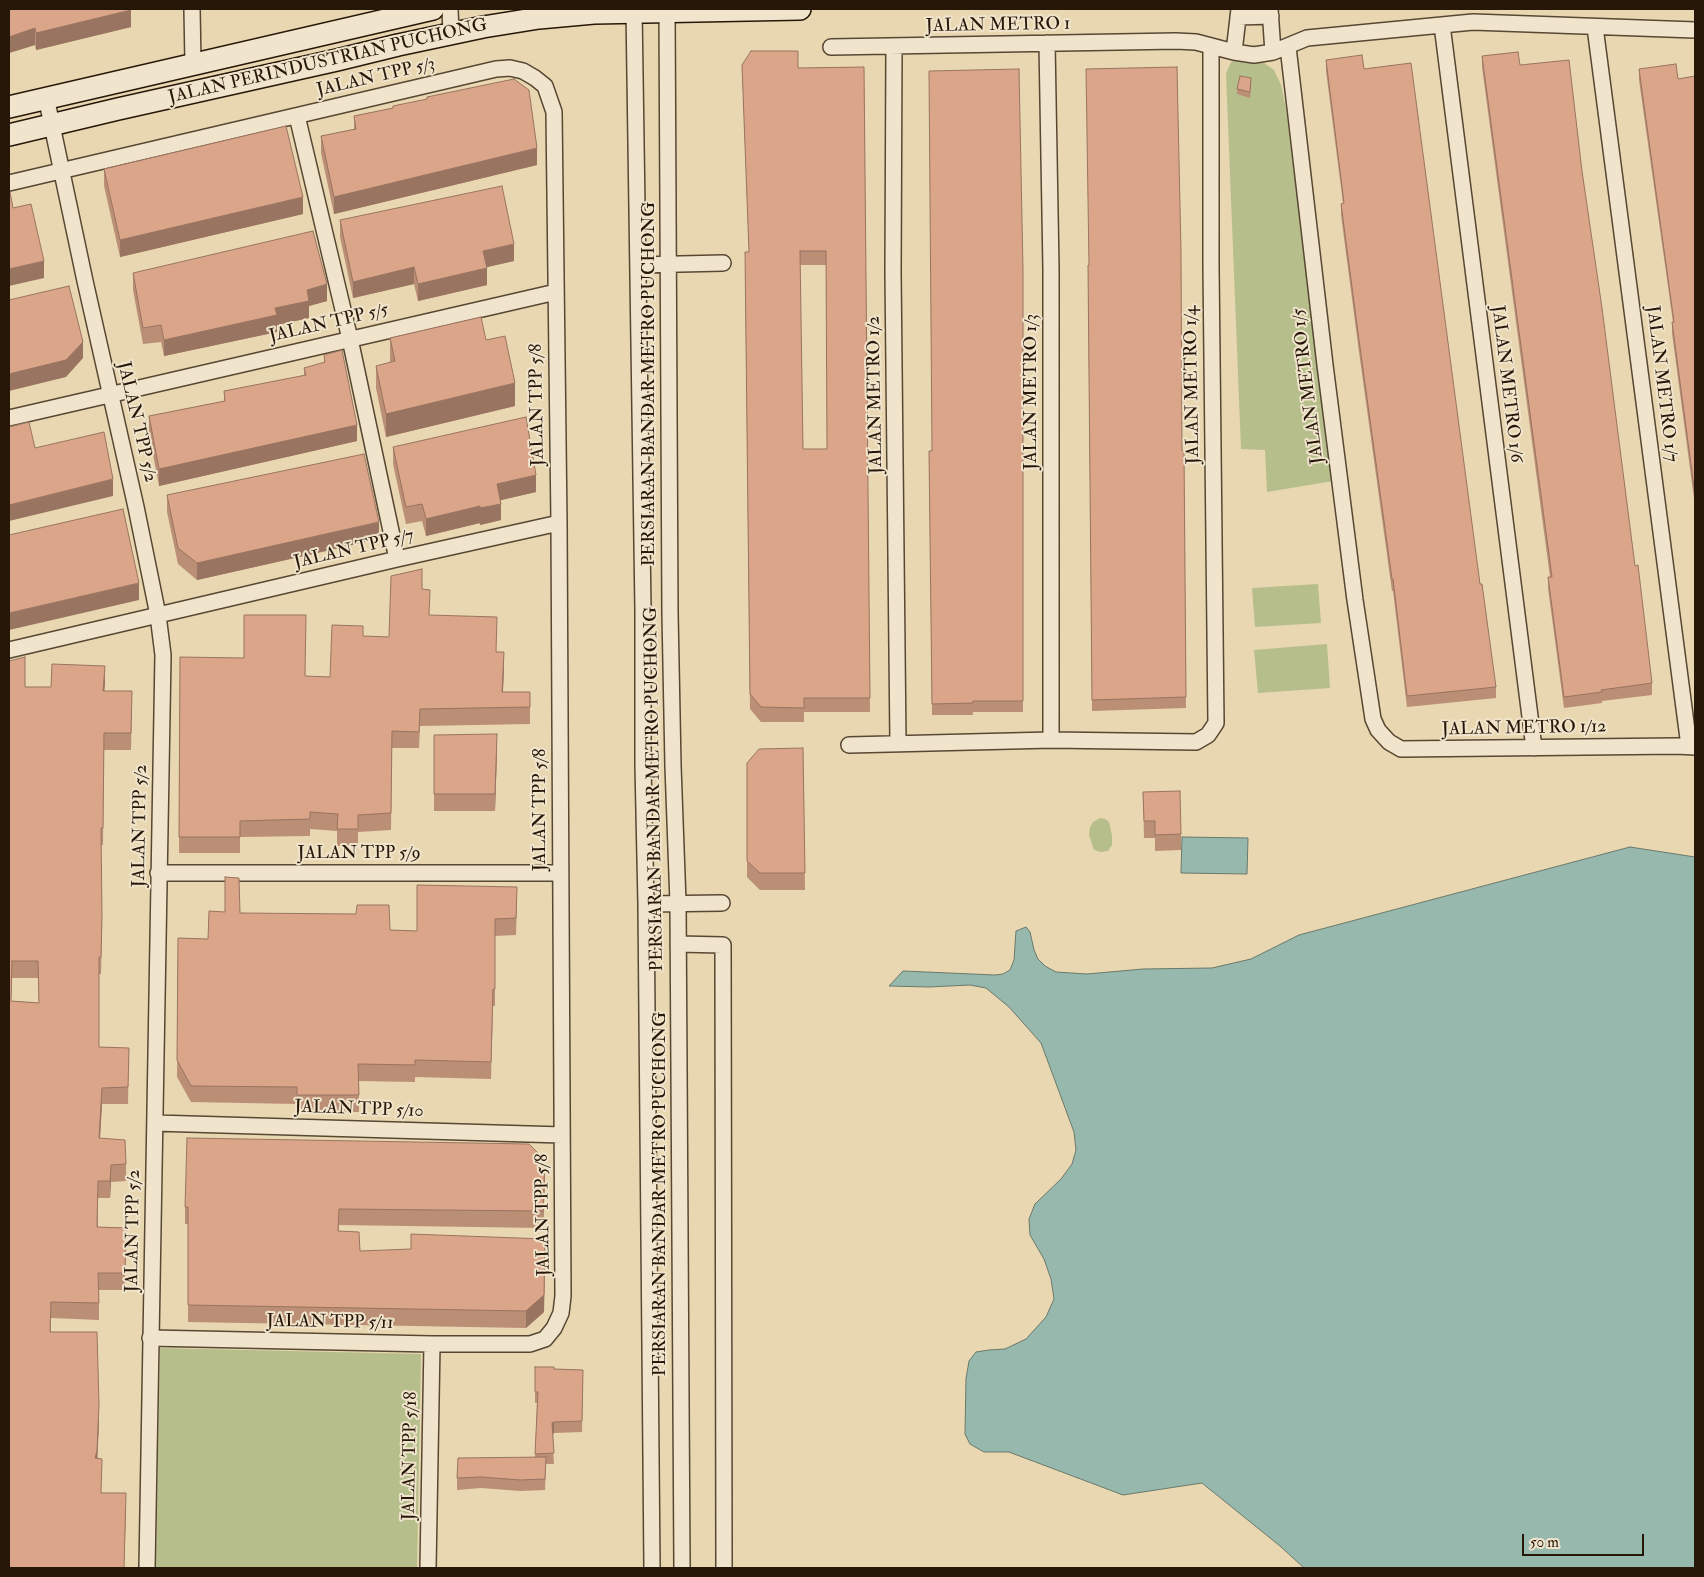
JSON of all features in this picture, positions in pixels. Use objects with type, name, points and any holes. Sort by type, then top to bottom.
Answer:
[{"type":"street","points":[[192,9],[193,63]]},
{"type":"street","name":"JALAN PERINDUSTRIAN PUCHONG","points":[[9,107],[432,9]]},
{"type":"street","points":[[450,9],[451,34]]},
{"type":"street","name":"JALAN PERINDUSTRIAN PUCHONG","points":[[9,135],[451,34],[539,18],[594,13],[634,16],[667,11],[800,9]]},
{"type":"street","name":"PERSIARAN BANDAR METRO PUCHONG","points":[[667,11],[670,623],[678,903],[682,1568]]},
{"type":"street","points":[[1234,52],[1238,13],[1270,12],[1273,52]]},
{"type":"street","name":"PERSIARAN BANDAR METRO PUCHONG","points":[[634,16],[643,610],[643,776],[646,904],[652,1568]]},
{"type":"street","name":"JALAN METRO 1","points":[[831,47],[1176,40],[1254,55],[1273,52],[1307,38],[1473,22],[1695,30]]},
{"type":"street","name":"JALAN METRO 1/6","points":[[1442,25],[1534,748]]},
{"type":"street","name":"JALAN METRO 1/7","points":[[1595,27],[1692,747]]},
{"type":"street","name":"JALAN METRO 1/3","points":[[1048,43],[1051,270],[1051,740]]},
{"type":"street","name":"JALAN METRO 1/4","points":[[1051,740],[1196,742],[1208,734],[1216,723],[1211,267],[1211,46]]},
{"type":"street","name":"JALAN METRO 1/5","points":[[1288,46],[1330,403],[1357,616],[1373,719]]},
{"type":"street","name":"JALAN METRO 1/2","points":[[894,47],[893,272],[898,744]]},
{"type":"street","name":"JALAN TPP 5/3","points":[[9,183],[510,68],[523,71],[536,78],[545,86],[554,112],[555,239]]},
{"type":"street","name":"JALAN TPP 5/2","points":[[46,97],[136,506],[158,615],[163,655],[147,1568]]},
{"type":"street","points":[[297,116],[350,339],[397,559]]},
{"type":"street","name":"JALAN TPP 5/8","points":[[509,1345],[530,1344],[545,1338],[554,1328],[561,1313],[563,1296],[559,523],[555,239]]},
{"type":"street","points":[[638,265],[723,262]]},
{"type":"street","name":"JALAN TPP 5/5","points":[[9,418],[556,292]]},
{"type":"street","name":"JALAN TPP 5/7","points":[[9,650],[559,523]]},
{"type":"street","name":"JALAN METRO 1/12","points":[[1373,719],[1378,730],[1389,742],[1401,749],[1692,747]]},
{"type":"street","points":[[849,745],[1051,740]]},
{"type":"street","name":"JALAN TPP 5/9","points":[[158,873],[560,873]]},
{"type":"street","points":[[646,904],[722,903]]},
{"type":"street","points":[[678,944],[723,945],[724,1568]]},
{"type":"street","name":"JALAN TPP 5/10","points":[[155,1123],[562,1135]]},
{"type":"street","name":"JALAN TPP 5/11","points":[[150,1338],[509,1345]]},
{"type":"street","name":"JALAN TPP 5/18","points":[[428,1568],[432,1344]]},
{"type":"green space","points":[[1241,59],[1260,60],[1274,70],[1281,85],[1286,109],[1333,481],[1267,492],[1265,450],[1241,449],[1226,74],[1231,62]]},
{"type":"green space","points":[[1318,584],[1321,623],[1255,627],[1252,588]]},
{"type":"green space","points":[[1327,644],[1330,688],[1258,693],[1254,650]]},
{"type":"green space","points":[[1100,818],[1109,822],[1112,836],[1112,845],[1108,851],[1101,852],[1094,850],[1089,835],[1093,822]]},
{"type":"green space","points":[[160,1348],[421,1354],[417,1568],[156,1568]]},
{"type":"water","points":[[1182,837],[1248,838],[1247,874],[1181,873]]},
{"type":"water","points":[[1630,847],[1695,857],[1695,1568],[1304,1568],[1280,1546],[1202,1483],[1123,1495],[1009,1452],[984,1452],[970,1444],[965,1434],[966,1379],[969,1361],[976,1352],[1005,1349],[1026,1339],[1046,1317],[1054,1299],[1051,1279],[1044,1259],[1030,1235],[1029,1219],[1035,1204],[1061,1179],[1072,1164],[1076,1150],[1074,1132],[1041,1043],[1009,1007],[986,988],[970,985],[889,986],[903,971],[1003,974],[1010,970],[1014,960],[1016,931],[1026,927],[1030,932],[1038,959],[1045,966],[1056,972],[1087,974],[1143,969],[1212,968],[1251,959],[1299,935]]},
{"type":"building","points":[[9,9],[131,10],[36,33],[35,28],[9,37]]},
{"type":"building","points":[[751,51],[798,51],[798,68],[864,67],[870,698],[804,698],[804,708],[761,707],[750,694],[745,252],[749,252],[742,65]],"holes":[[[800,251],[826,251],[827,449],[803,449]]]},
{"type":"building","points":[[1518,52],[1520,65],[1569,60],[1582,171],[1602,308],[1635,566],[1638,565],[1652,683],[1564,697],[1548,577],[1552,577],[1482,56]]},
{"type":"building","points":[[1362,55],[1364,69],[1411,63],[1480,584],[1482,584],[1496,687],[1407,696],[1393,579],[1341,204],[1344,203],[1326,60]]},
{"type":"building","points":[[1676,64],[1678,79],[1695,76],[1695,495],[1672,322],[1674,322],[1639,69]]},
{"type":"building","points":[[1177,67],[1181,252],[1182,451],[1184,451],[1186,697],[1092,700],[1086,69]]},
{"type":"building","points":[[1019,69],[1023,271],[1023,701],[973,701],[973,703],[932,704],[929,451],[932,451],[929,71]]},
{"type":"building","points":[[1240,76],[1251,78],[1250,92],[1237,89]]},
{"type":"building","points":[[514,79],[529,90],[537,148],[334,197],[321,136],[356,129],[354,116],[393,108],[393,106],[427,99],[427,97]]},
{"type":"building","points":[[286,126],[303,197],[120,240],[104,169]]},
{"type":"building","points":[[502,186],[514,244],[483,251],[487,268],[418,284],[414,267],[353,282],[340,220]]},
{"type":"building","points":[[9,193],[13,208],[31,204],[44,261],[9,269]]},
{"type":"building","points":[[313,231],[327,284],[307,290],[309,301],[275,308],[277,315],[164,340],[161,325],[143,328],[133,273]]},
{"type":"building","points":[[69,286],[83,342],[66,360],[9,374],[9,300]]},
{"type":"building","points":[[481,317],[486,340],[505,336],[515,383],[386,414],[376,366],[395,361],[390,338]]},
{"type":"building","points":[[342,350],[357,425],[159,469],[149,416],[225,401],[224,391],[306,375],[304,368],[325,362],[324,355]]},
{"type":"building","points":[[526,417],[536,475],[497,484],[501,504],[480,508],[480,506],[426,519],[422,504],[406,507],[393,447]]},
{"type":"building","points":[[29,422],[35,448],[104,432],[113,479],[9,505],[9,427]]},
{"type":"building","points":[[364,454],[379,522],[197,563],[178,548],[167,495]]},
{"type":"building","points":[[123,509],[139,583],[9,613],[9,535]]},
{"type":"building","points":[[422,569],[422,589],[430,590],[429,615],[497,617],[496,652],[504,652],[502,692],[530,692],[530,707],[420,709],[419,732],[392,731],[391,813],[358,815],[358,829],[337,829],[338,814],[310,812],[310,819],[240,821],[240,837],[179,837],[180,657],[244,658],[244,615],[306,615],[305,676],[330,677],[332,625],[363,626],[363,636],[389,637],[391,576]]},
{"type":"building","points":[[25,657],[25,687],[51,687],[52,664],[105,666],[103,691],[132,691],[131,733],[104,733],[103,828],[101,828],[102,916],[101,957],[99,957],[99,1047],[129,1048],[128,1087],[102,1088],[99,1138],[125,1140],[126,1164],[111,1165],[110,1181],[98,1181],[97,1227],[126,1228],[125,1273],[98,1273],[99,1303],[51,1302],[50,1332],[97,1332],[99,1404],[95,1458],[102,1459],[101,1493],[126,1493],[124,1568],[9,1568],[9,661]],"holes":[[[12,961],[38,961],[39,1003],[11,1001]]]},
{"type":"building","points":[[497,734],[495,794],[434,794],[434,735]]},
{"type":"building","points":[[803,748],[805,873],[760,873],[747,861],[747,763],[759,749]]},
{"type":"building","points":[[1180,791],[1181,834],[1155,835],[1155,821],[1144,821],[1143,792]]},
{"type":"building","points":[[225,877],[239,878],[240,913],[356,914],[357,905],[389,905],[390,930],[417,931],[417,885],[517,887],[516,918],[495,919],[495,989],[493,989],[491,1062],[415,1060],[415,1065],[358,1064],[359,1095],[297,1095],[297,1087],[191,1086],[177,1060],[178,938],[208,939],[209,911],[225,912]]},
{"type":"building","points":[[187,1138],[529,1144],[545,1160],[543,1211],[339,1209],[338,1231],[359,1232],[360,1251],[411,1249],[411,1234],[545,1239],[544,1295],[526,1311],[188,1305],[188,1207],[185,1207]]},
{"type":"building","points":[[535,1367],[583,1370],[582,1421],[552,1423],[554,1453],[535,1454],[538,1392],[535,1392]]},
{"type":"building","points":[[546,1457],[545,1479],[457,1478],[458,1458]]}]
